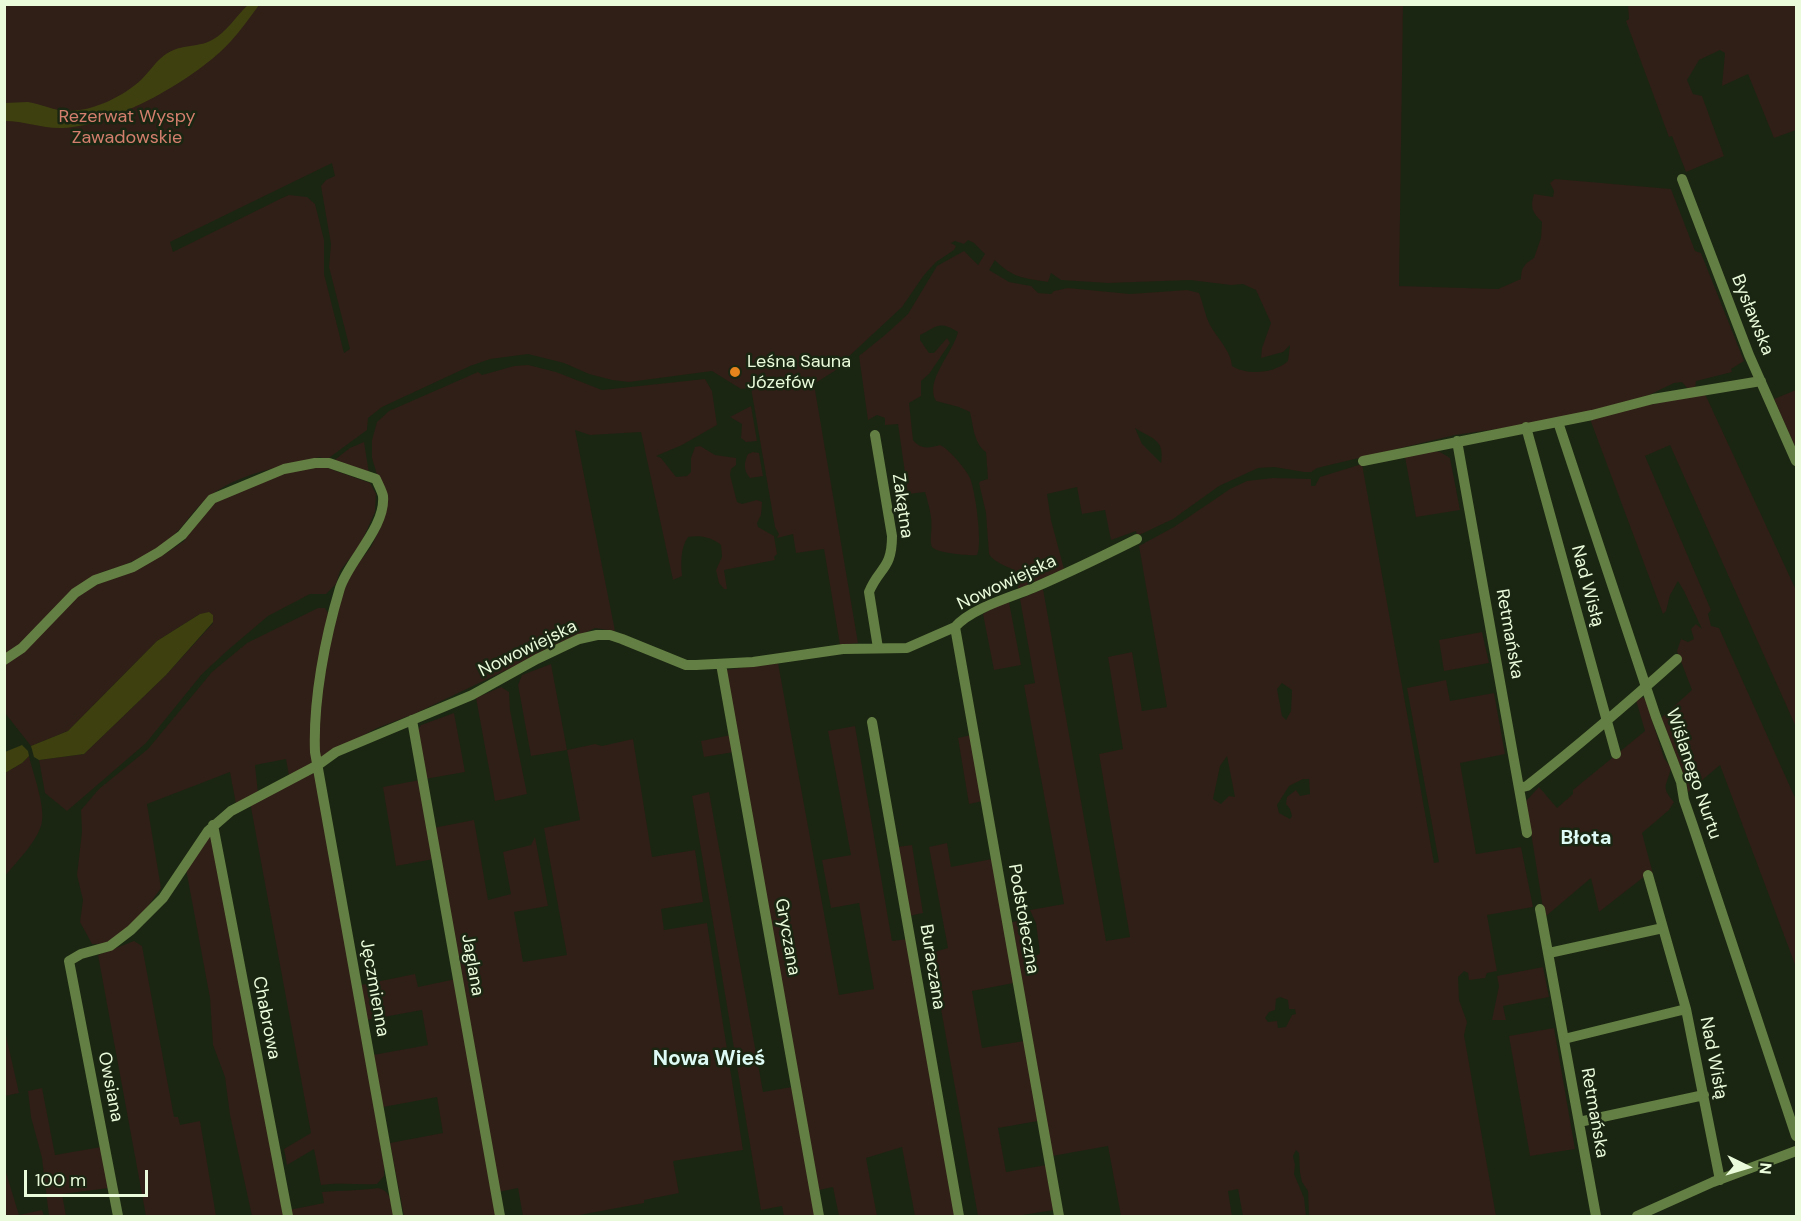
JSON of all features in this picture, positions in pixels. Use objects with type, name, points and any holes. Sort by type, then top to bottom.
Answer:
[{"type":"street","name":"Bysławska","points":[[1682,179],[1761,381],[1797,461]]},
{"type":"street","points":[[1363,460],[1558,422],[1674,395],[1761,381]]},
{"type":"street","name":"Wiślanego Nurtu","points":[[1558,422],[1646,686],[1681,782],[1693,826],[1797,1136]]},
{"type":"street","name":"Nad Wisłą","points":[[1526,427],[1616,754]]},
{"type":"street","name":"Zakątna","points":[[875,435],[892,536],[892,550],[888,564],[869,592],[878,648]]},
{"type":"street","name":"Retmańska","points":[[1457,441],[1527,833]]},
{"type":"street","name":"Jęczmienna","points":[[4,660],[22,648],[75,593],[95,580],[133,567],[182,535],[212,498],[284,469],[315,463],[329,463],[373,476],[376,479],[383,497],[379,518],[341,586],[320,676],[314,732],[315,752],[398,1216]]},
{"type":"street","name":"Nowowiejska","points":[[69,964],[73,958],[110,946],[131,930],[163,898],[213,825],[231,811],[318,765],[336,752],[472,695],[579,639],[610,635],[686,665],[763,661],[840,649],[907,648],[955,627],[973,613],[1035,587],[1137,539]]},
{"type":"street","name":"Podstołeczna","points":[[955,627],[1059,1216]]},
{"type":"street","points":[[1519,788],[1527,786],[1607,722],[1677,658]]},
{"type":"street","name":"Gryczana","points":[[721,664],[819,1216]]},
{"type":"street","name":"Jaglana","points":[[412,720],[500,1216]]},
{"type":"street","name":"Buraczana","points":[[872,722],[959,1216]]},
{"type":"street","name":"Chabrowa","points":[[213,825],[288,1216]]},
{"type":"street","name":"Nad Wisłą","points":[[1648,875],[1686,1009],[1720,1180]]},
{"type":"street","name":"Retmańska","points":[[1540,909],[1596,1216]]},
{"type":"street","points":[[1549,953],[1663,928]]},
{"type":"street","name":"Owsiana","points":[[69,964],[118,1216]]},
{"type":"street","points":[[1564,1039],[1686,1009]]},
{"type":"street","points":[[1579,1122],[1704,1095]]},
{"type":"street","points":[[1637,1216],[1720,1180],[1797,1152]]},
{"type":"green space","name":"Rezerwat Wyspy Zawadowskie","points":[[5,5],[1403,5],[1399,286],[1498,289],[1521,279],[1522,269],[1534,258],[1541,238],[1542,222],[1532,206],[1534,194],[1553,197],[1554,191],[1550,183],[1555,179],[1671,189],[1695,251],[1701,253],[1744,361],[1731,369],[1732,372],[1696,381],[1695,388],[1688,389],[1682,382],[1674,383],[1649,395],[1559,420],[1455,435],[1317,468],[1311,472],[1274,467],[1258,468],[1219,486],[1173,519],[1137,536],[1136,531],[1111,540],[1105,510],[1082,514],[1077,487],[1047,494],[1051,520],[1064,569],[1018,589],[1015,570],[996,561],[989,554],[986,513],[979,483],[988,479],[986,452],[976,439],[970,412],[936,401],[933,393],[936,376],[958,332],[946,326],[938,326],[920,335],[920,340],[929,353],[934,353],[947,338],[950,343],[929,374],[921,381],[921,396],[909,403],[913,440],[922,447],[940,445],[944,447],[969,476],[978,516],[979,549],[977,555],[946,552],[932,547],[931,518],[925,492],[908,494],[898,424],[885,425],[885,418],[877,415],[868,420],[859,356],[908,314],[937,266],[964,251],[978,265],[985,254],[968,240],[964,244],[955,241],[951,243],[956,246],[954,250],[936,262],[902,307],[845,360],[850,361],[814,384],[858,643],[840,645],[824,549],[796,553],[793,534],[777,538],[779,534],[775,527],[751,388],[741,389],[712,371],[629,382],[612,380],[589,374],[564,363],[528,354],[490,359],[470,366],[382,407],[368,418],[367,430],[326,460],[320,457],[259,472],[216,491],[199,506],[169,540],[136,560],[92,577],[18,647],[5,654]],"holes":[[[332,163],[335,176],[326,180],[321,186],[331,244],[329,267],[350,349],[344,353],[324,274],[324,240],[315,204],[307,197],[289,195],[173,252],[170,242]],[[995,260],[1013,274],[1048,282],[1051,273],[1061,280],[1108,283],[1190,280],[1231,285],[1243,284],[1256,290],[1271,323],[1261,358],[1283,352],[1290,345],[1288,361],[1276,368],[1261,372],[1246,371],[1232,366],[1227,350],[1208,321],[1199,293],[1187,290],[1130,294],[1068,288],[1054,291],[1051,294],[1038,293],[1031,286],[1009,282],[989,270]],[[1135,428],[1159,444],[1162,455],[1161,463],[1142,444]]]},
{"type":"green space","points":[[1628,5],[1796,5],[1796,130],[1774,138],[1748,74],[1722,86],[1725,53],[1720,50],[1699,60],[1687,80],[1693,94],[1702,96],[1724,156],[1686,172],[1672,136],[1669,137],[1626,21],[1629,19]]},
{"type":"green space","points":[[528,365],[556,372],[602,390],[705,379],[712,391],[717,425],[682,445],[656,456],[661,458],[676,477],[687,476],[691,472],[691,458],[695,447],[700,446],[715,455],[736,458],[736,465],[731,469],[730,475],[737,502],[742,504],[757,500],[762,502],[761,515],[757,523],[758,527],[774,536],[777,554],[774,557],[775,560],[724,570],[727,589],[724,589],[719,583],[716,570],[722,557],[721,545],[705,537],[688,537],[682,551],[682,576],[673,580],[641,432],[590,435],[575,430],[615,631],[595,628],[414,714],[377,728],[319,759],[318,719],[323,673],[346,579],[371,547],[381,526],[378,478],[372,458],[372,440],[377,422],[389,411],[478,372],[482,375],[514,366]]},
{"type":"green space","points":[[1796,390],[1796,449],[1774,399]]},
{"type":"green space","points":[[1705,394],[1796,590],[1796,727],[1670,445],[1645,456],[1711,610],[1708,614],[1711,626],[1719,628],[1796,800],[1796,967],[1720,765],[1688,792],[1686,778],[1661,718],[1692,690],[1677,651],[1681,639],[1688,642],[1694,639],[1691,629],[1696,624],[1702,629],[1678,581],[1663,614],[1590,419]]},
{"type":"green space","points":[[751,406],[757,441],[746,442],[741,438],[742,424],[730,417]]},
{"type":"green space","points":[[364,442],[369,473],[332,462],[350,448]]},
{"type":"green space","points":[[1428,450],[1440,452],[1450,458],[1460,510],[1416,517],[1405,457]]},
{"type":"green space","points":[[759,453],[763,476],[750,478],[745,469],[745,463],[748,454]]},
{"type":"green space","points":[[1362,464],[1434,863],[1439,862],[1407,688],[1446,680],[1450,701],[1494,693],[1505,754],[1460,763],[1476,854],[1521,847],[1533,907],[1487,915],[1497,971],[1487,973],[1485,978],[1469,980],[1468,973],[1464,971],[1458,977],[1459,1000],[1467,1022],[1464,1035],[1496,1216],[1309,1216],[1308,1191],[1302,1182],[1299,1153],[1296,1150],[1293,1156],[1294,1174],[1304,1198],[1306,1216],[1243,1216],[1238,1189],[1228,1191],[1232,1216],[1121,1216],[1108,1146],[1052,1156],[1012,922],[1018,921],[1023,956],[1038,955],[1040,953],[1036,923],[1030,910],[1064,904],[1024,685],[1035,683],[1020,599],[1043,589],[1106,941],[1130,937],[1099,754],[1123,749],[1108,657],[1132,652],[1142,711],[1167,707],[1139,546],[1174,527],[1230,489],[1247,481],[1273,478],[1311,479],[1311,486],[1315,486],[1320,477]],"holes":[[[1282,683],[1292,690],[1291,711],[1286,720],[1282,716],[1277,689]],[[1227,756],[1235,797],[1229,796],[1221,804],[1213,799],[1220,766]],[[1303,779],[1309,779],[1310,794],[1300,796],[1296,790],[1287,797],[1286,804],[1292,816],[1290,819],[1279,813],[1277,805],[1289,786]],[[1280,997],[1288,1000],[1289,1009],[1295,1009],[1296,1014],[1292,1015],[1286,1027],[1278,1028],[1277,1021],[1268,1022],[1265,1018],[1269,1012],[1275,1010],[1276,999]]]},
{"type":"green space","points":[[319,465],[370,483],[376,494],[375,512],[360,545],[340,571],[336,584],[326,594],[310,594],[268,616],[202,674],[146,743],[67,811],[45,793],[39,760],[84,754],[166,675],[213,623],[213,615],[200,614],[157,641],[68,731],[31,746],[5,713],[4,665],[88,589],[165,554],[184,541],[199,517],[215,502],[270,477]]},
{"type":"green space","points":[[1009,602],[1021,665],[994,670],[983,614],[998,605]]},
{"type":"green space","points":[[318,608],[325,608],[328,613],[313,763],[289,776],[286,759],[255,765],[258,793],[236,804],[230,772],[147,804],[161,888],[141,916],[124,933],[103,943],[92,944],[80,922],[83,900],[77,875],[82,832],[81,810],[99,789],[148,749],[212,672],[247,643]]},
{"type":"green space","points":[[1482,632],[1489,663],[1444,671],[1439,640]]},
{"type":"green space","points":[[778,663],[839,995],[874,989],[859,903],[831,908],[822,860],[851,855],[828,731],[855,726],[892,941],[908,939],[957,1216],[915,1216],[902,1147],[866,1158],[877,1216],[839,1216],[833,1187],[819,1190],[725,670]]},
{"type":"green space","points":[[551,664],[567,750],[531,756],[518,685],[522,675]]},
{"type":"green space","points":[[501,687],[509,692],[510,710],[527,794],[495,801],[476,698]]},
{"type":"green space","points":[[1640,697],[1645,698],[1664,758],[1671,768],[1666,789],[1674,802],[1669,810],[1642,833],[1653,874],[1645,876],[1599,912],[1591,878],[1546,916],[1526,801],[1539,787],[1557,808],[1573,794],[1573,790],[1645,731],[1636,700]]},
{"type":"green space","points":[[454,713],[465,772],[425,779],[417,731],[421,725]]},
{"type":"green space","points":[[731,735],[734,752],[704,757],[701,741]]},
{"type":"green space","points":[[971,735],[983,801],[969,804],[958,738]]},
{"type":"green space","points":[[633,739],[652,857],[695,850],[703,902],[661,909],[664,930],[707,923],[743,1150],[673,1161],[679,1193],[644,1200],[644,1203],[574,1216],[523,1216],[518,1188],[498,1192],[433,828],[474,820],[488,900],[511,894],[503,852],[531,845],[535,837],[548,906],[514,912],[523,962],[567,955],[544,828],[580,820],[567,750],[595,744],[602,746]]},
{"type":"green space","points":[[29,756],[41,801],[41,826],[30,846],[5,876],[5,773]]},
{"type":"green space","points":[[316,772],[384,1164],[384,1176],[377,1184],[321,1185],[314,1149],[287,1165],[284,1149],[311,1133],[250,802]]},
{"type":"green space","points":[[420,780],[434,859],[396,866],[383,787]]},
{"type":"green space","points":[[709,792],[763,1092],[792,1087],[815,1216],[784,1216],[782,1206],[761,1210],[692,796]]},
{"type":"green space","points":[[212,830],[284,1216],[252,1216],[230,1115],[225,1077],[213,1045],[210,998],[186,869]]},
{"type":"green space","points":[[947,843],[951,867],[992,859],[1014,983],[972,991],[982,1048],[1024,1041],[1038,1121],[998,1128],[1006,1172],[1046,1165],[1054,1210],[1016,1216],[978,1216],[931,953],[948,948],[929,847]]},
{"type":"green space","points":[[912,845],[923,913],[909,916],[897,847]]},
{"type":"green space","points":[[134,941],[142,946],[174,1117],[178,1117],[180,1125],[200,1121],[216,1216],[146,1216],[98,955]]},
{"type":"green space","points":[[1543,967],[1549,997],[1503,1006],[1506,1020],[1492,1020],[1499,986],[1497,976]]},
{"type":"green space","points":[[415,974],[418,987],[456,979],[498,1216],[404,1216],[390,1143],[443,1133],[437,1097],[383,1107],[373,1055],[428,1045],[422,1010],[367,1020],[361,985]]},
{"type":"green space","points":[[1554,1028],[1575,1149],[1530,1156],[1509,1036]]},
{"type":"green space","points":[[5,1031],[19,1093],[4,1096]]},
{"type":"green space","points":[[42,1088],[55,1155],[101,1147],[109,1188],[62,1194],[66,1216],[49,1216],[42,1158],[31,1117],[28,1091]]},
{"type":"green space","points":[[4,1166],[19,1215],[42,1210],[44,1216],[5,1216]]},
{"type":"green space","points":[[378,1188],[388,1195],[394,1216],[290,1216],[289,1210],[324,1203],[322,1192]]},
{"type":"shaded area","points":[[248,5],[259,5],[235,37],[198,70],[153,98],[106,119],[83,125],[63,128],[5,121],[5,103],[28,102],[68,111],[88,108],[118,97],[142,79],[158,60],[168,53],[206,43],[217,37]]},
{"type":"shaded area","points":[[209,612],[213,615],[213,622],[166,675],[84,754],[39,760],[34,757],[31,746],[68,731],[157,641],[200,614]]},
{"type":"shaded area","points":[[22,745],[28,751],[29,756],[5,773],[5,752]]},
{"type":"place","name":"Leśna Sauna Józefów","points":[[735,372]]},
{"type":"district","name":"Błota","points":[[1586,839]]},
{"type":"district","name":"Nowa Wieś","points":[[709,1059]]}]
